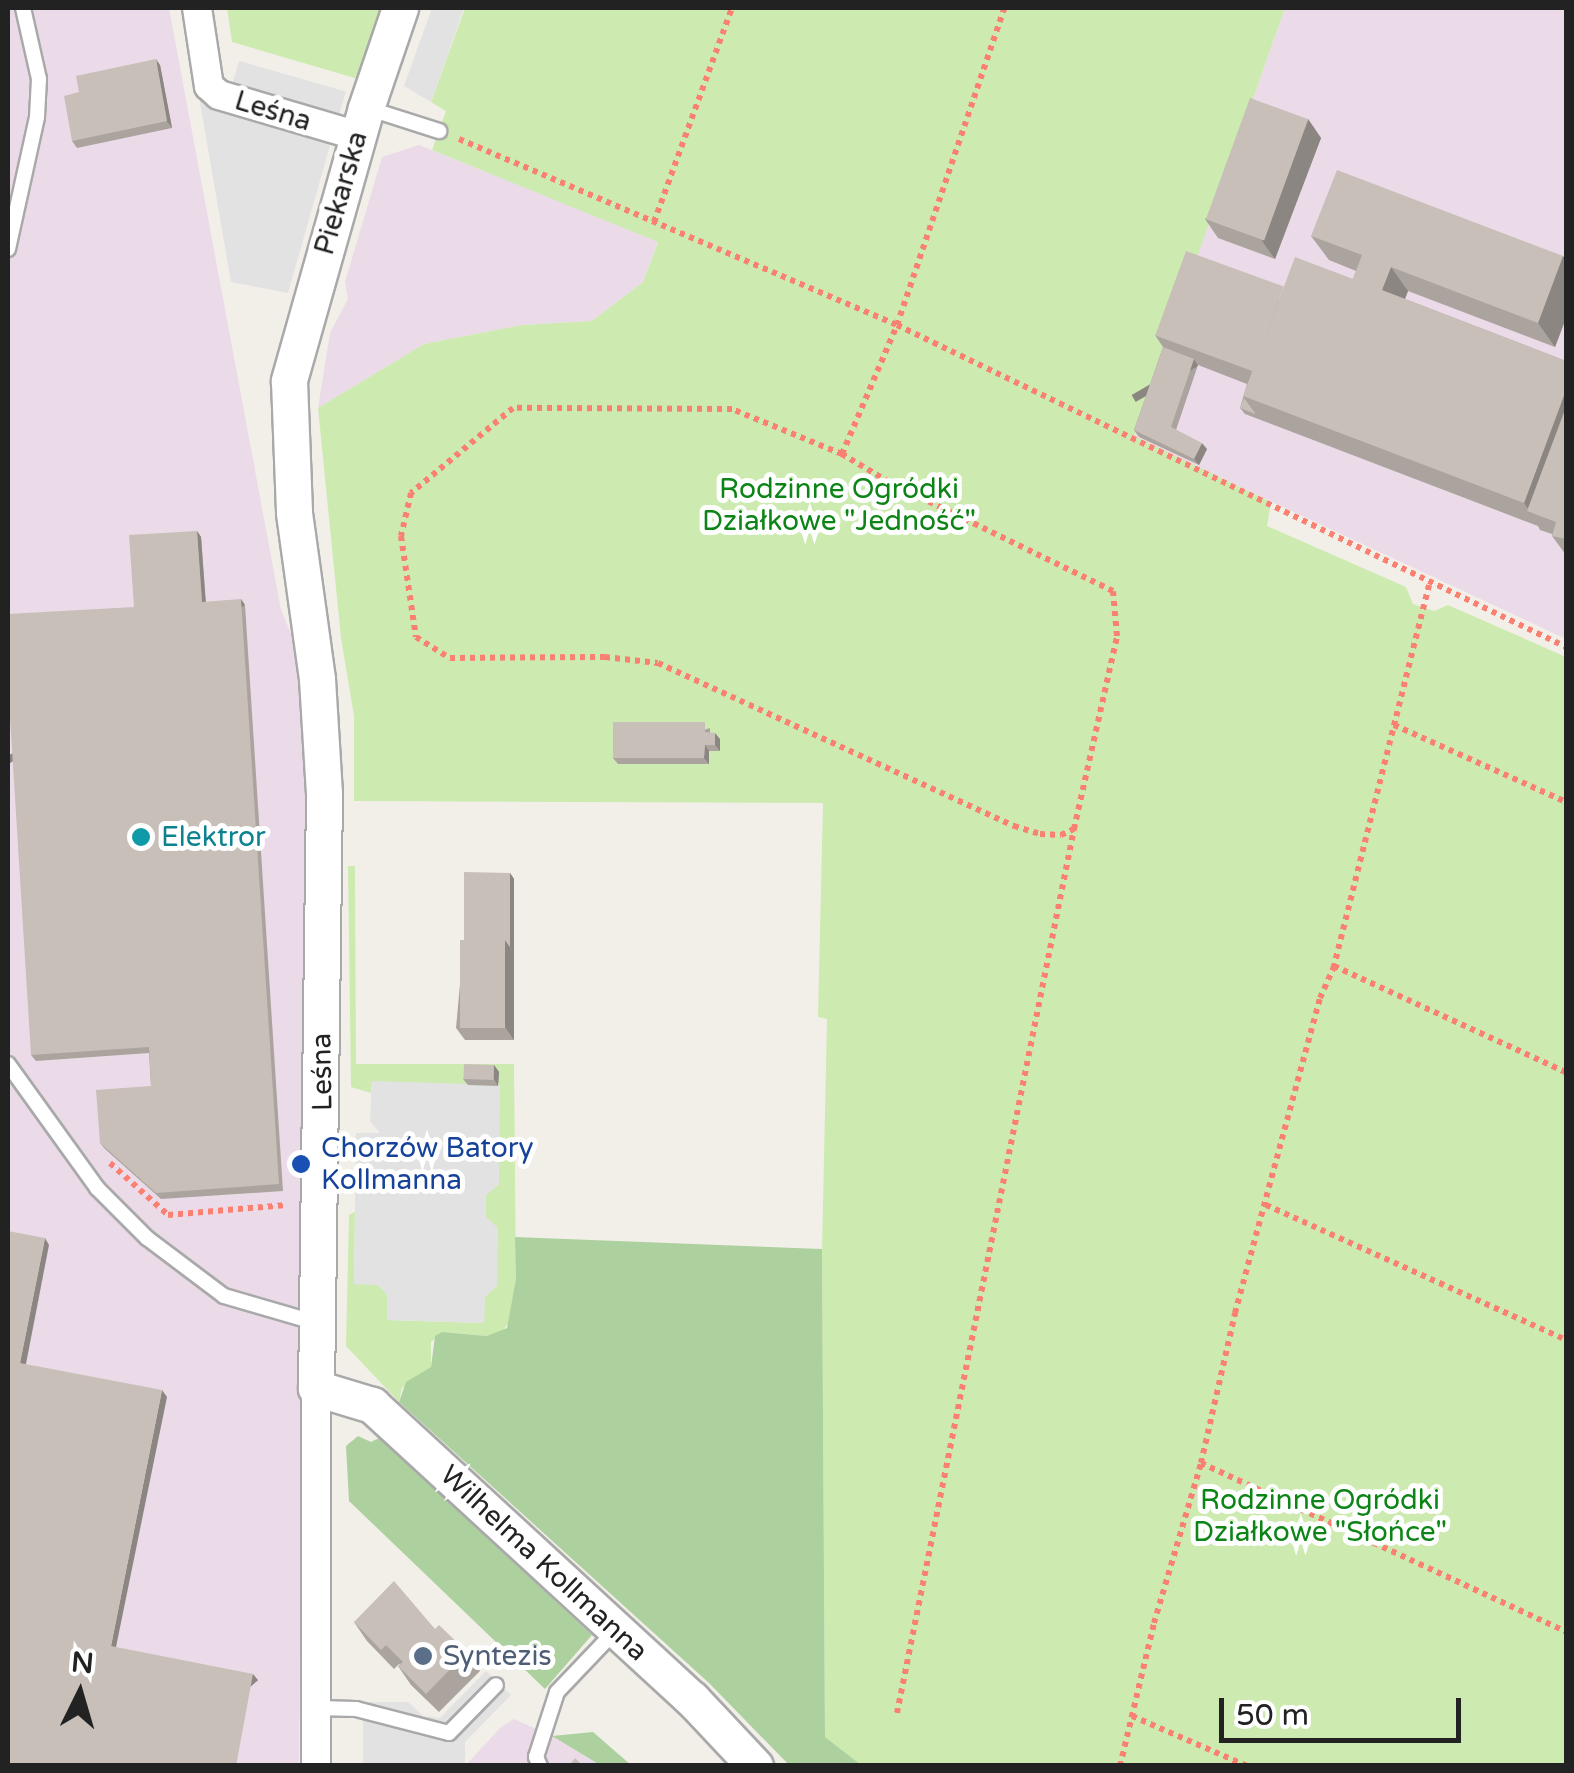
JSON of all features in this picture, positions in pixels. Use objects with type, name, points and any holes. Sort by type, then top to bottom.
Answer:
[{"type":"street","name":"Leśna","points":[[197,8],[209,86],[219,95],[362,122]]},
{"type":"street","name":"Piekarska","points":[[289,381],[362,122],[400,8]]},
{"type":"street","name":"Leśna","points":[[289,381],[294,513],[317,679],[324,794],[316,1388],[316,1766]]},
{"type":"street","name":"Wilhelma Kollmanna","points":[[316,1388],[372,1405],[616,1630],[754,1766]]},
{"type":"lane","points":[[8,249],[37,117],[39,79],[22,8]]},
{"type":"lane","points":[[362,122],[439,130]]},
{"type":"lane","points":[[8,1064],[97,1188],[147,1238],[224,1296],[317,1323]]},
{"type":"lane","points":[[540,1766],[536,1756],[558,1692],[616,1630]]},
{"type":"lane","points":[[316,1708],[356,1709],[449,1733],[496,1685]]},
{"type":"path","points":[[654,222],[732,8]]},
{"type":"path","points":[[842,454],[896,325],[1004,8]]},
{"type":"path","points":[[439,130],[896,325],[1566,648]]},
{"type":"path","points":[[898,1712],[1074,829],[1117,636],[1113,592],[890,482],[842,454],[732,409],[513,408],[426,477],[407,503],[401,536],[416,637],[450,658],[606,657],[658,663],[1014,826],[1040,834],[1061,835],[1074,829]]},
{"type":"path","points":[[1120,1766],[1320,998],[1334,966],[1429,584]]},
{"type":"path","points":[[1394,725],[1566,802]]},
{"type":"path","points":[[1334,966],[1566,1072]]},
{"type":"path","points":[[108,1162],[168,1215],[304,1204]]},
{"type":"path","points":[[1266,1204],[1566,1340]]},
{"type":"path","points":[[1201,1463],[1566,1632]]},
{"type":"path","points":[[1132,1716],[1246,1766]]},
{"type":"shaded area","points":[[8,8],[169,8],[281,610],[295,643],[307,801],[299,1765],[8,1766]]},
{"type":"shaded area","points":[[432,8],[464,8],[431,102],[404,86]]},
{"type":"shaded area","points":[[1285,8],[1566,8],[1566,639],[1133,437]]},
{"type":"shaded area","points":[[239,61],[346,92],[339,115],[232,84]]},
{"type":"shaded area","points":[[198,91],[215,108],[331,142],[288,293],[231,282]]},
{"type":"shaded area","points":[[419,145],[658,241],[643,282],[592,321],[522,325],[424,344],[318,408],[330,333],[348,299],[345,282],[382,157]]},
{"type":"shaded area","points":[[372,1081],[500,1085],[499,1184],[486,1195],[486,1217],[498,1228],[497,1286],[485,1297],[484,1323],[387,1320],[387,1295],[378,1285],[354,1284],[356,1133],[380,1133],[370,1121]]},
{"type":"shaded area","points":[[486,1671],[511,1695],[465,1742],[465,1766],[363,1765],[363,1702],[408,1702],[423,1716],[440,1718]]},
{"type":"shaded area","points":[[514,1719],[600,1765],[465,1766],[501,1727]]},
{"type":"green space","points":[[227,8],[381,8],[358,79],[232,42]]},
{"type":"green space","name":"Rodzinne Ogródki Działkowe \"Jedność\"","points":[[465,8],[1285,8],[1134,436],[1271,502],[1267,526],[1406,587],[1413,604],[1434,611],[1448,605],[1566,657],[1566,1765],[861,1766],[825,1737],[822,1249],[827,1019],[818,1017],[823,803],[354,801],[354,716],[341,638],[318,408],[424,344],[522,325],[592,321],[643,282],[658,242],[432,150],[446,111],[431,102]]},
{"type":"green space","points":[[348,866],[355,866],[356,1064],[514,1064],[516,1279],[512,1318],[501,1333],[487,1336],[443,1332],[431,1342],[431,1367],[402,1388],[399,1402],[346,1346],[349,1215],[355,1212],[354,1283],[378,1285],[388,1295],[387,1320],[484,1323],[486,1195],[499,1184],[372,1082],[371,1093],[351,1087]]},
{"type":"green space","points":[[515,1237],[822,1249],[825,1737],[861,1765],[789,1765],[709,1683],[399,1402],[406,1382],[431,1367],[435,1336],[442,1332],[487,1336],[507,1328],[516,1279]]},
{"type":"green space","points":[[358,1436],[371,1442],[379,1438],[592,1635],[545,1689],[349,1501],[346,1446]]},
{"type":"green space","points":[[593,1732],[631,1765],[600,1765],[552,1736]]},
{"type":"building","points":[[156,59],[167,121],[72,141],[64,96],[79,92],[76,76]]},
{"type":"building","points":[[1250,98],[1308,119],[1264,240],[1206,219]]},
{"type":"building","points":[[1337,170],[1563,256],[1538,323],[1391,267],[1382,290],[1566,361],[1566,390],[1524,503],[1243,396],[1295,257],[1353,279],[1362,255],[1311,236]]},
{"type":"building","points":[[1186,251],[1284,287],[1253,371],[1155,336]]},
{"type":"building","points":[[1163,347],[1194,359],[1171,427],[1202,443],[1194,459],[1134,430]]},
{"type":"building","points":[[1244,398],[1255,413],[1255,414],[1240,408]]},
{"type":"building","points":[[1566,407],[1566,539],[1552,536],[1556,522],[1527,511]]},
{"type":"building","name":"Elektror","points":[[197,531],[202,602],[241,599],[279,1184],[156,1193],[100,1143],[96,1090],[151,1086],[149,1047],[31,1055],[8,685],[8,614],[134,607],[129,535]]},
{"type":"building","points":[[613,722],[705,722],[705,732],[715,733],[715,745],[705,745],[704,758],[613,758]]},
{"type":"building","points":[[464,872],[510,873],[510,947],[505,940],[464,940]]},
{"type":"building","points":[[460,940],[505,940],[505,1028],[460,1028]]},
{"type":"building","points":[[464,1064],[494,1065],[493,1080],[463,1079]]},
{"type":"building","points":[[8,1231],[45,1238],[20,1363],[162,1390],[111,1646],[253,1674],[236,1766],[8,1766]]},
{"type":"building","points":[[394,1581],[435,1629],[439,1625],[467,1652],[426,1694],[398,1666],[403,1662],[386,1645],[381,1650],[354,1622]]},
{"type":"place","name":"Elektror","points":[[141,837]]},
{"type":"place","name":"Chorzów Batory Kollmanna","points":[[301,1164]]},
{"type":"place","name":"Syntezis","points":[[423,1656]]},
{"type":"park label","name":"Rodzinne Ogródki Działkowe \"Słońce\"","points":[[1320,1516]]}]
